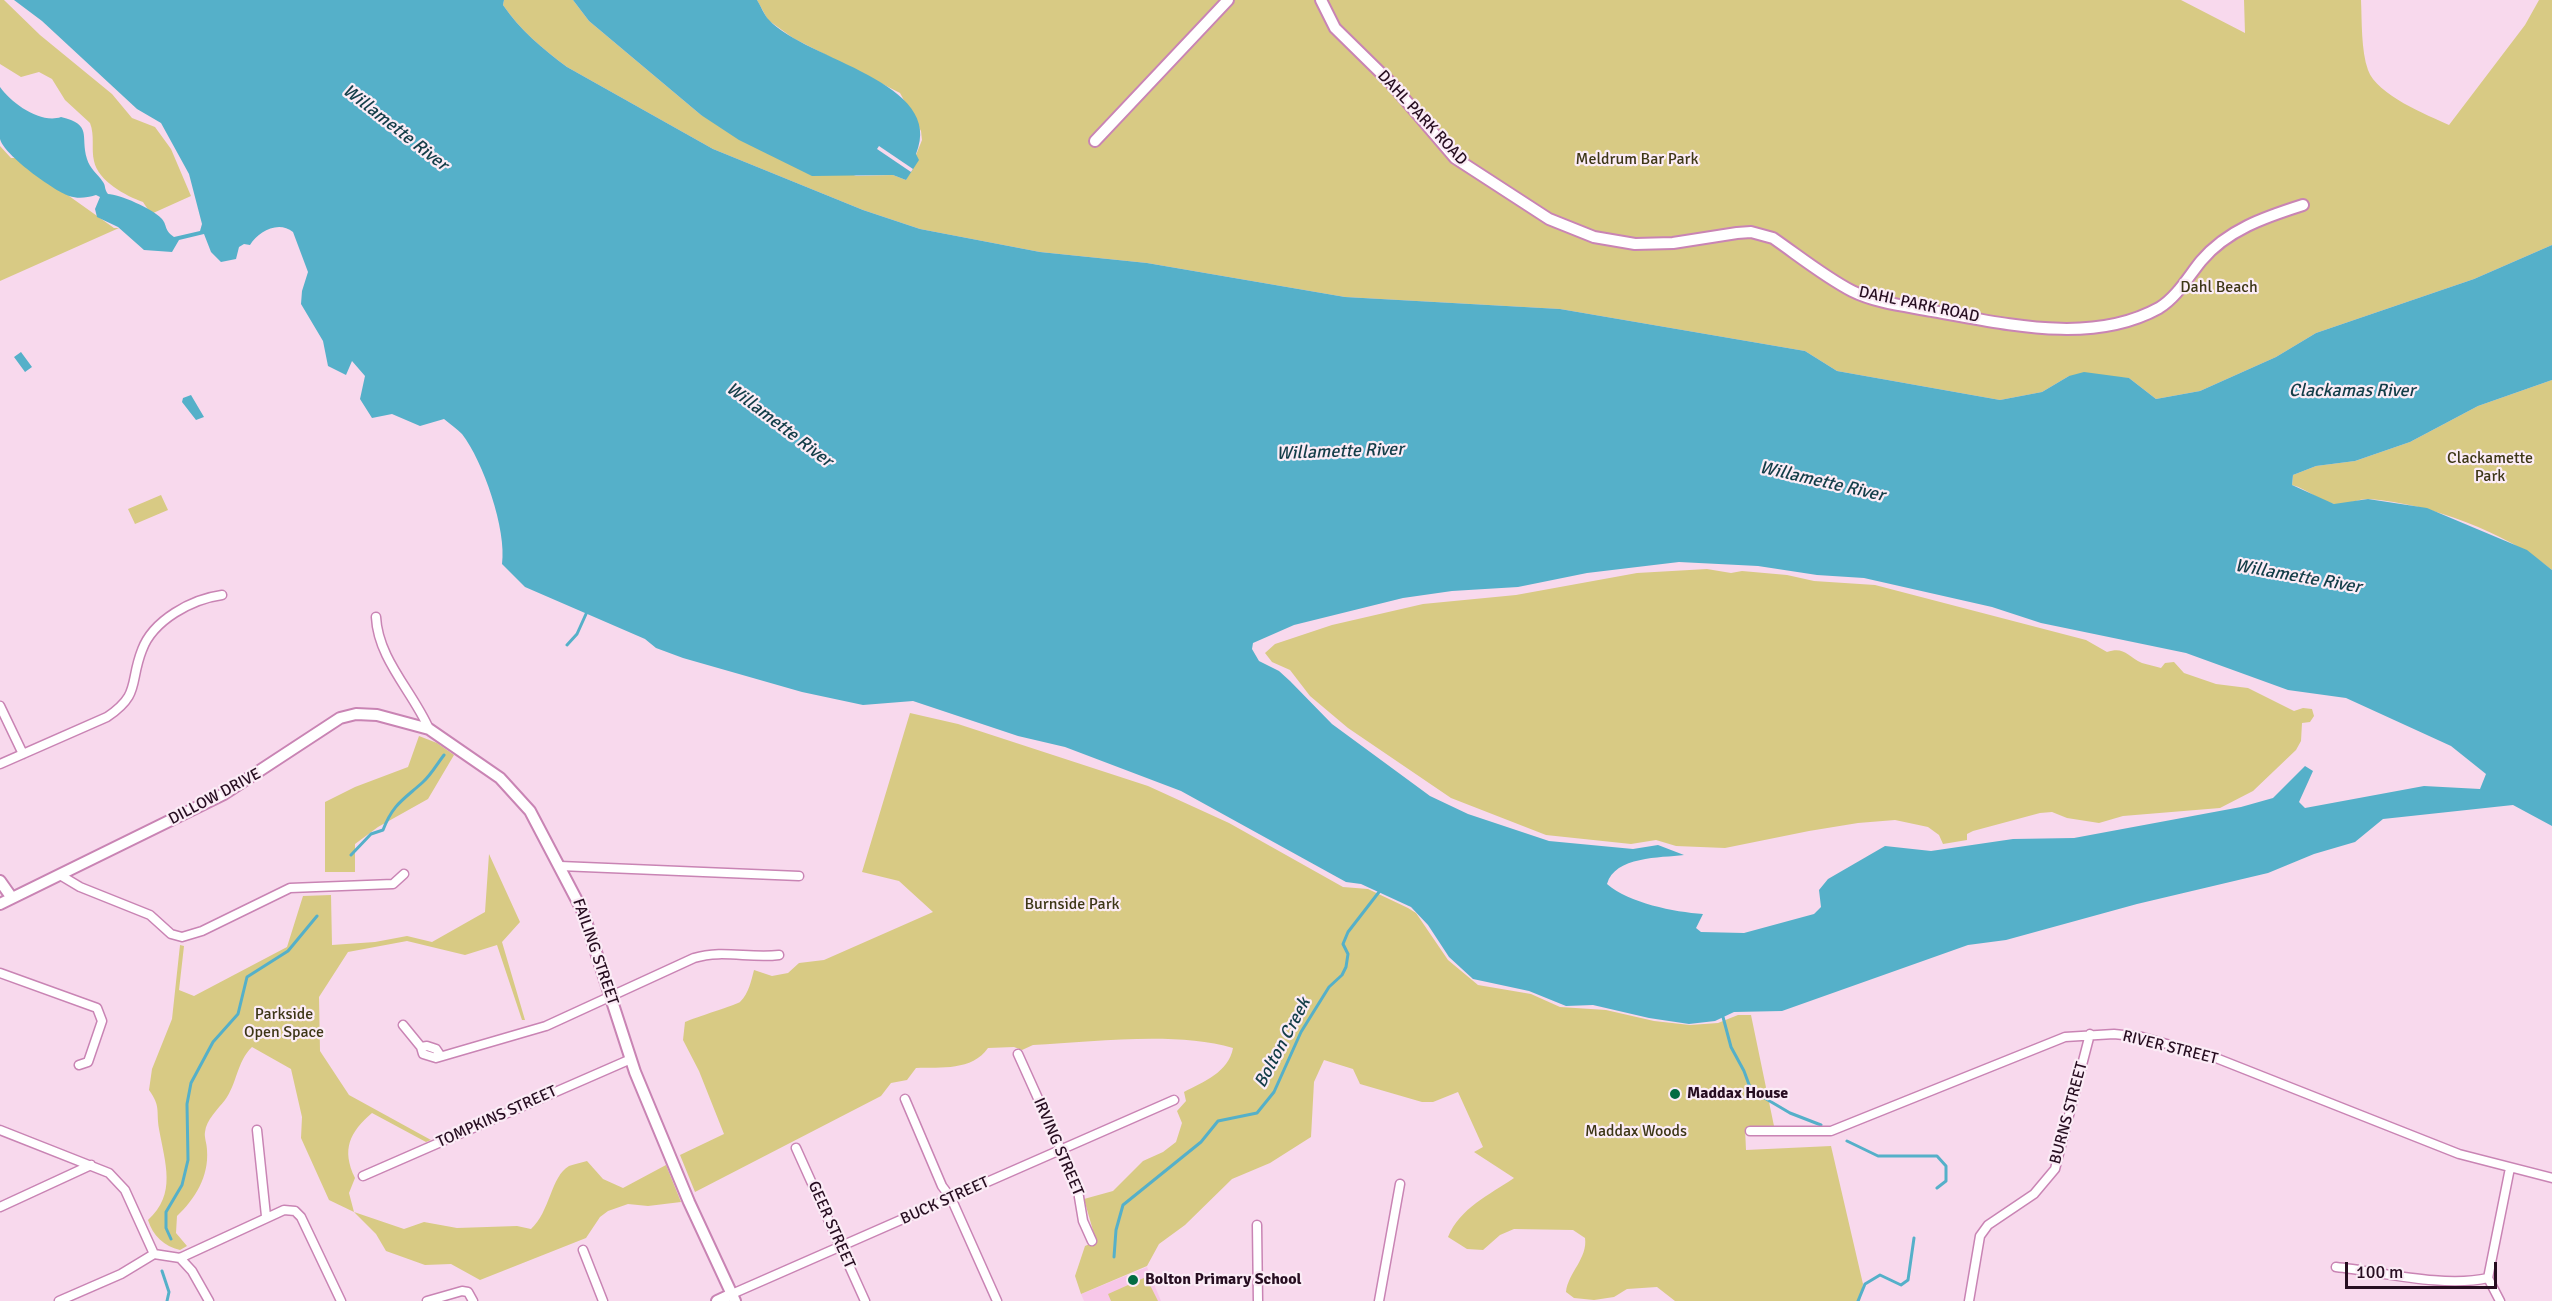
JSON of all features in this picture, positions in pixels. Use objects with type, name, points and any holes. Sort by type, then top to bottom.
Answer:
[{"type":"street","points":[[1095,141],[1228,0]]},
{"type":"street","name":"DAHL PARK ROAD","points":[[1321,0],[1335,28],[1390,81],[1455,158],[1549,219],[1594,237],[1635,244],[1673,243],[1737,233],[1758,234],[1773,238],[1853,292],[1904,306],[2035,327],[2074,329],[2118,323],[2160,308],[2175,295],[2202,260],[2222,240],[2256,222],[2303,205]]},
{"type":"street","points":[[0,764],[107,717],[120,709],[129,699],[141,652],[154,629],[191,605],[208,597],[222,595]]},
{"type":"street","points":[[376,617],[376,631],[382,648],[419,706],[429,729]]},
{"type":"street","points":[[0,706],[23,754]]},
{"type":"street","name":"DILLOW DRIVE","points":[[0,904],[224,794],[269,767],[340,718],[356,714],[377,715],[429,729]]},
{"type":"street","name":"FAILING STREET","points":[[429,729],[500,778],[514,791],[533,816],[560,866],[587,921],[631,1059],[689,1202],[733,1298]]},
{"type":"street","points":[[560,866],[799,876]]},
{"type":"street","points":[[60,875],[80,887],[150,915],[171,934],[182,937],[202,931],[290,888],[393,884],[404,874]]},
{"type":"street","points":[[0,881],[12,898]]},
{"type":"street","points":[[403,1025],[422,1047],[436,1049],[440,1055],[455,1054],[546,1026],[611,995],[711,953],[725,952],[754,957],[779,956]]},
{"type":"street","points":[[0,973],[98,1008],[102,1021],[88,1062],[79,1065]]},
{"type":"street","name":"RIVER STREET","points":[[1750,1131],[1831,1131],[2065,1037],[2090,1034],[2142,1037],[2216,1058],[2459,1154],[2552,1179]]},
{"type":"street","name":"BURNS STREET","points":[[1970,1301],[1980,1236],[1988,1226],[2034,1194],[2045,1184],[2055,1169],[2090,1034]]},
{"type":"street","name":"IRVING STREET","points":[[1018,1054],[1077,1185],[1083,1221],[1092,1241]]},
{"type":"street","name":"TOMPKINS STREET","points":[[363,1176],[631,1059]]},
{"type":"street","points":[[905,1099],[942,1186],[951,1198],[997,1301]]},
{"type":"street","name":"BUCK STREET","points":[[717,1301],[733,1298],[841,1246],[1174,1100]]},
{"type":"street","points":[[0,1130],[109,1173],[125,1190],[154,1254]]},
{"type":"street","points":[[257,1130],[266,1216]]},
{"type":"street","name":"GEER STREET","points":[[796,1148],[865,1301]]},
{"type":"street","points":[[0,1207],[91,1166]]},
{"type":"street","points":[[2500,1301],[2488,1278],[2510,1168]]},
{"type":"street","points":[[1379,1301],[1400,1184]]},
{"type":"street","points":[[59,1301],[121,1274],[154,1254],[180,1258],[266,1216],[284,1210],[295,1211],[307,1226],[341,1301]]},
{"type":"street","points":[[1257,1226],[1258,1301]]},
{"type":"street","points":[[583,1250],[603,1301]]},
{"type":"street","points":[[180,1258],[192,1270],[209,1301]]},
{"type":"street","points":[[2336,1267],[2434,1279],[2476,1281],[2488,1278]]},
{"type":"street","points":[[427,1301],[457,1291],[468,1292],[473,1301]]},
{"type":"shaded area","name":"Bolton Primary School","points":[[1147,1267],[1161,1301],[1084,1301],[1081,1294]]},
{"type":"green space","points":[[0,0],[4,0],[40,35],[112,94],[132,118],[155,127],[171,149],[191,196],[151,214],[143,202],[121,192],[101,175],[94,161],[90,123],[65,100],[52,79],[39,72],[21,77],[0,64]]},
{"type":"green space","name":"Meldrum Bar Park","points":[[504,0],[573,0],[589,21],[701,115],[856,176],[893,175],[906,180],[922,140],[921,131],[900,93],[793,38],[768,20],[757,0],[2181,0],[2245,33],[2244,0],[2361,0],[2364,54],[2373,79],[2392,96],[2449,125],[2525,25],[2539,0],[2552,0],[2552,245],[2474,279],[2316,333],[2276,357],[2200,391],[2156,399],[2129,378],[2069,376],[2042,392],[2000,400],[1837,371],[1805,351],[1560,309],[1345,297],[1147,263],[1040,252],[920,229],[863,210],[713,149],[567,67],[524,31],[503,5]]},
{"type":"green space","points":[[0,146],[11,158],[25,158],[62,191],[114,228],[119,228],[0,281]]},
{"type":"green space","name":"Clackamette Park","points":[[2552,380],[2552,570],[2533,556],[2490,532],[2442,514],[2418,507],[2370,499],[2334,504],[2292,485],[2293,475],[2316,466],[2355,461],[2410,442],[2478,406]]},
{"type":"green space","points":[[161,495],[168,510],[135,524],[128,509]]},
{"type":"green space","points":[[1707,569],[1731,573],[1742,571],[1787,575],[1814,581],[1875,585],[2086,640],[2107,652],[2122,651],[2142,663],[2161,668],[2165,663],[2174,662],[2184,673],[2216,684],[2248,688],[2294,711],[2303,708],[2312,709],[2314,716],[2310,722],[2302,723],[2301,741],[2296,750],[2253,791],[2220,808],[2123,816],[2099,823],[2067,818],[2052,812],[2040,813],[1973,831],[1967,834],[1967,840],[1943,844],[1939,835],[1928,827],[1895,820],[1809,831],[1725,848],[1676,846],[1656,840],[1631,844],[1546,835],[1451,798],[1348,728],[1310,696],[1290,670],[1272,662],[1265,653],[1275,644],[1332,625],[1423,604],[1516,595],[1637,573]]},
{"type":"green space","points":[[910,713],[958,724],[1148,786],[1229,823],[1343,887],[1368,889],[1408,908],[1416,913],[1448,960],[1478,985],[1531,994],[1560,1007],[1606,1010],[1654,1021],[1690,1025],[1718,1023],[1738,1015],[1751,1015],[1774,1126],[1745,1128],[1746,1150],[1831,1146],[1863,1284],[1860,1301],[1675,1301],[1657,1287],[1627,1289],[1614,1297],[1594,1300],[1574,1298],[1566,1292],[1570,1278],[1584,1252],[1585,1238],[1573,1230],[1514,1229],[1500,1235],[1483,1250],[1467,1249],[1448,1237],[1453,1227],[1468,1210],[1514,1178],[1474,1152],[1483,1147],[1458,1092],[1433,1102],[1422,1102],[1360,1084],[1353,1069],[1324,1060],[1314,1082],[1311,1137],[1270,1163],[1232,1179],[1185,1225],[1159,1244],[1147,1266],[1081,1294],[1075,1276],[1085,1246],[1096,1241],[1084,1199],[1113,1191],[1143,1161],[1163,1152],[1176,1142],[1182,1123],[1177,1111],[1186,1101],[1184,1092],[1221,1070],[1231,1056],[1233,1048],[1186,1040],[1107,1040],[1033,1045],[1022,1050],[1014,1047],[988,1048],[974,1061],[965,1064],[916,1068],[907,1080],[891,1083],[881,1096],[695,1192],[680,1155],[724,1134],[699,1071],[683,1040],[685,1022],[740,1002],[748,991],[754,970],[772,976],[788,973],[799,963],[824,960],[933,912],[899,881],[862,872]]},
{"type":"green space","points":[[419,736],[437,743],[454,755],[428,799],[378,827],[355,844],[355,872],[325,872],[325,802],[355,787],[408,767]]},
{"type":"green space","name":"Parkside Open Space","points":[[489,854],[520,922],[502,942],[525,1020],[522,1020],[497,945],[465,955],[407,941],[348,952],[319,997],[320,1051],[349,1095],[431,1140],[426,1142],[372,1113],[364,1120],[353,1134],[348,1150],[355,1178],[349,1193],[354,1212],[329,1200],[301,1138],[302,1117],[291,1069],[252,1047],[243,1059],[229,1094],[206,1128],[207,1160],[200,1187],[177,1216],[176,1233],[187,1246],[180,1250],[174,1248],[160,1240],[153,1231],[148,1220],[163,1200],[167,1178],[157,1105],[149,1090],[152,1069],[172,1019],[180,945],[184,946],[179,990],[194,996],[287,947],[303,896],[331,895],[332,945],[375,942],[407,936],[432,942],[485,912]]},
{"type":"green space","points":[[587,1161],[603,1179],[623,1188],[666,1165],[681,1202],[648,1206],[628,1204],[608,1211],[600,1217],[586,1238],[480,1280],[451,1264],[425,1265],[386,1251],[376,1234],[354,1212],[404,1229],[424,1222],[457,1228],[517,1226],[531,1229],[542,1213],[563,1171],[569,1166]]},
{"type":"green space","points":[[1146,1277],[1158,1301],[1111,1301],[1108,1294]]},
{"type":"water","points":[[14,0],[504,0],[503,5],[524,31],[567,67],[713,149],[863,210],[920,229],[1040,252],[1147,263],[1345,297],[1560,309],[1805,351],[1837,371],[2000,400],[2042,392],[2069,376],[2084,372],[2129,378],[2156,399],[2200,391],[2276,357],[2316,333],[2474,279],[2552,245],[2552,380],[2478,406],[2410,442],[2355,461],[2316,466],[2293,475],[2292,485],[2334,504],[2368,499],[2427,508],[2527,550],[2552,570],[2552,826],[2513,805],[2383,819],[2355,842],[2314,854],[2268,873],[2137,904],[2006,940],[1968,945],[1782,1011],[1734,1012],[1715,1021],[1689,1024],[1649,1018],[1593,1005],[1566,1006],[1529,991],[1473,979],[1449,957],[1428,925],[1411,907],[1361,884],[1346,882],[1181,791],[1065,747],[1018,736],[913,701],[863,705],[802,692],[683,658],[656,648],[645,639],[525,587],[502,564],[501,533],[492,496],[478,461],[462,434],[444,419],[420,426],[392,414],[372,418],[360,399],[365,376],[352,361],[346,375],[328,366],[323,341],[301,304],[302,291],[308,272],[293,232],[281,227],[269,229],[250,245],[244,244],[239,247],[236,259],[221,262],[211,252],[204,234],[179,240],[172,252],[144,250],[118,227],[97,217],[95,209],[100,197],[96,195],[76,198],[69,196],[41,180],[3,146],[0,139],[0,87],[19,106],[36,115],[45,118],[61,117],[78,124],[83,132],[88,162],[104,183],[108,194],[127,199],[151,210],[161,218],[168,232],[174,237],[200,231],[202,224],[189,174],[161,123],[137,109],[42,21]],"holes":[[[1679,562],[1758,566],[1817,575],[1864,578],[1992,607],[2041,623],[2186,653],[2288,690],[2346,698],[2451,746],[2486,774],[2480,789],[2424,786],[2305,808],[2299,802],[2313,771],[2305,766],[2273,798],[2241,807],[2074,838],[2013,839],[1931,851],[1885,846],[1828,879],[1819,890],[1821,907],[1814,914],[1744,933],[1701,932],[1696,928],[1703,914],[1679,911],[1639,901],[1616,891],[1607,884],[1619,868],[1629,863],[1684,855],[1658,845],[1633,849],[1549,841],[1468,814],[1430,796],[1332,724],[1279,671],[1259,661],[1252,649],[1253,643],[1294,625],[1403,598],[1452,591],[1518,587],[1587,573]]]},
{"type":"water","points":[[573,0],[757,0],[769,20],[787,34],[868,75],[893,91],[911,108],[920,129],[916,154],[919,160],[906,180],[893,175],[812,176],[739,140],[701,115],[589,21]]},
{"type":"water","points":[[21,352],[32,367],[25,372],[14,357]]},
{"type":"water","points":[[191,395],[204,417],[196,420],[182,402],[183,398]]},
{"type":"pier","points":[[879,146],[913,169],[911,172],[877,149]]},
{"type":"waterway","points":[[567,645],[577,634],[586,614]]},
{"type":"waterway","points":[[351,855],[371,834],[383,830],[395,808],[426,779],[444,755]]},
{"type":"waterway","name":"Bolton Creek","points":[[1114,1257],[1116,1230],[1123,1205],[1201,1142],[1218,1121],[1257,1113],[1274,1092],[1301,1032],[1329,987],[1342,975],[1346,967],[1348,954],[1343,944],[1348,932],[1379,892]]},
{"type":"waterway","points":[[171,1239],[166,1228],[166,1212],[182,1185],[188,1160],[187,1104],[191,1083],[213,1042],[238,1014],[247,977],[288,951],[317,916]]},
{"type":"waterway","points":[[1723,1017],[1731,1047],[1751,1090],[1790,1113],[1821,1125]]},
{"type":"waterway","points":[[1847,1141],[1878,1156],[1937,1156],[1946,1166],[1946,1181],[1937,1188]]},
{"type":"waterway","points":[[1858,1301],[1865,1284],[1880,1275],[1901,1285],[1908,1280],[1914,1238]]},
{"type":"waterway","points":[[162,1271],[169,1292],[167,1301]]},
{"type":"place","name":"Maddax House","points":[[1675,1094]]},
{"type":"place","name":"Bolton Primary School","points":[[1133,1280]]},
{"type":"water label","name":"Willamette River","points":[[395,128]]},
{"type":"water label","name":"Clackamas River","points":[[2352,391]]},
{"type":"water label","name":"Willamette River","points":[[779,425]]},
{"type":"water label","name":"Willamette River","points":[[1340,452]]},
{"type":"water label","name":"Willamette River","points":[[1822,482]]},
{"type":"water label","name":"Willamette River","points":[[2298,577]]},
{"type":"park label","name":"Dahl Beach","points":[[2219,288]]},
{"type":"park label","name":"Burnside Park","points":[[1072,905]]},
{"type":"park label","name":"Maddax Woods","points":[[1636,1132]]}]
